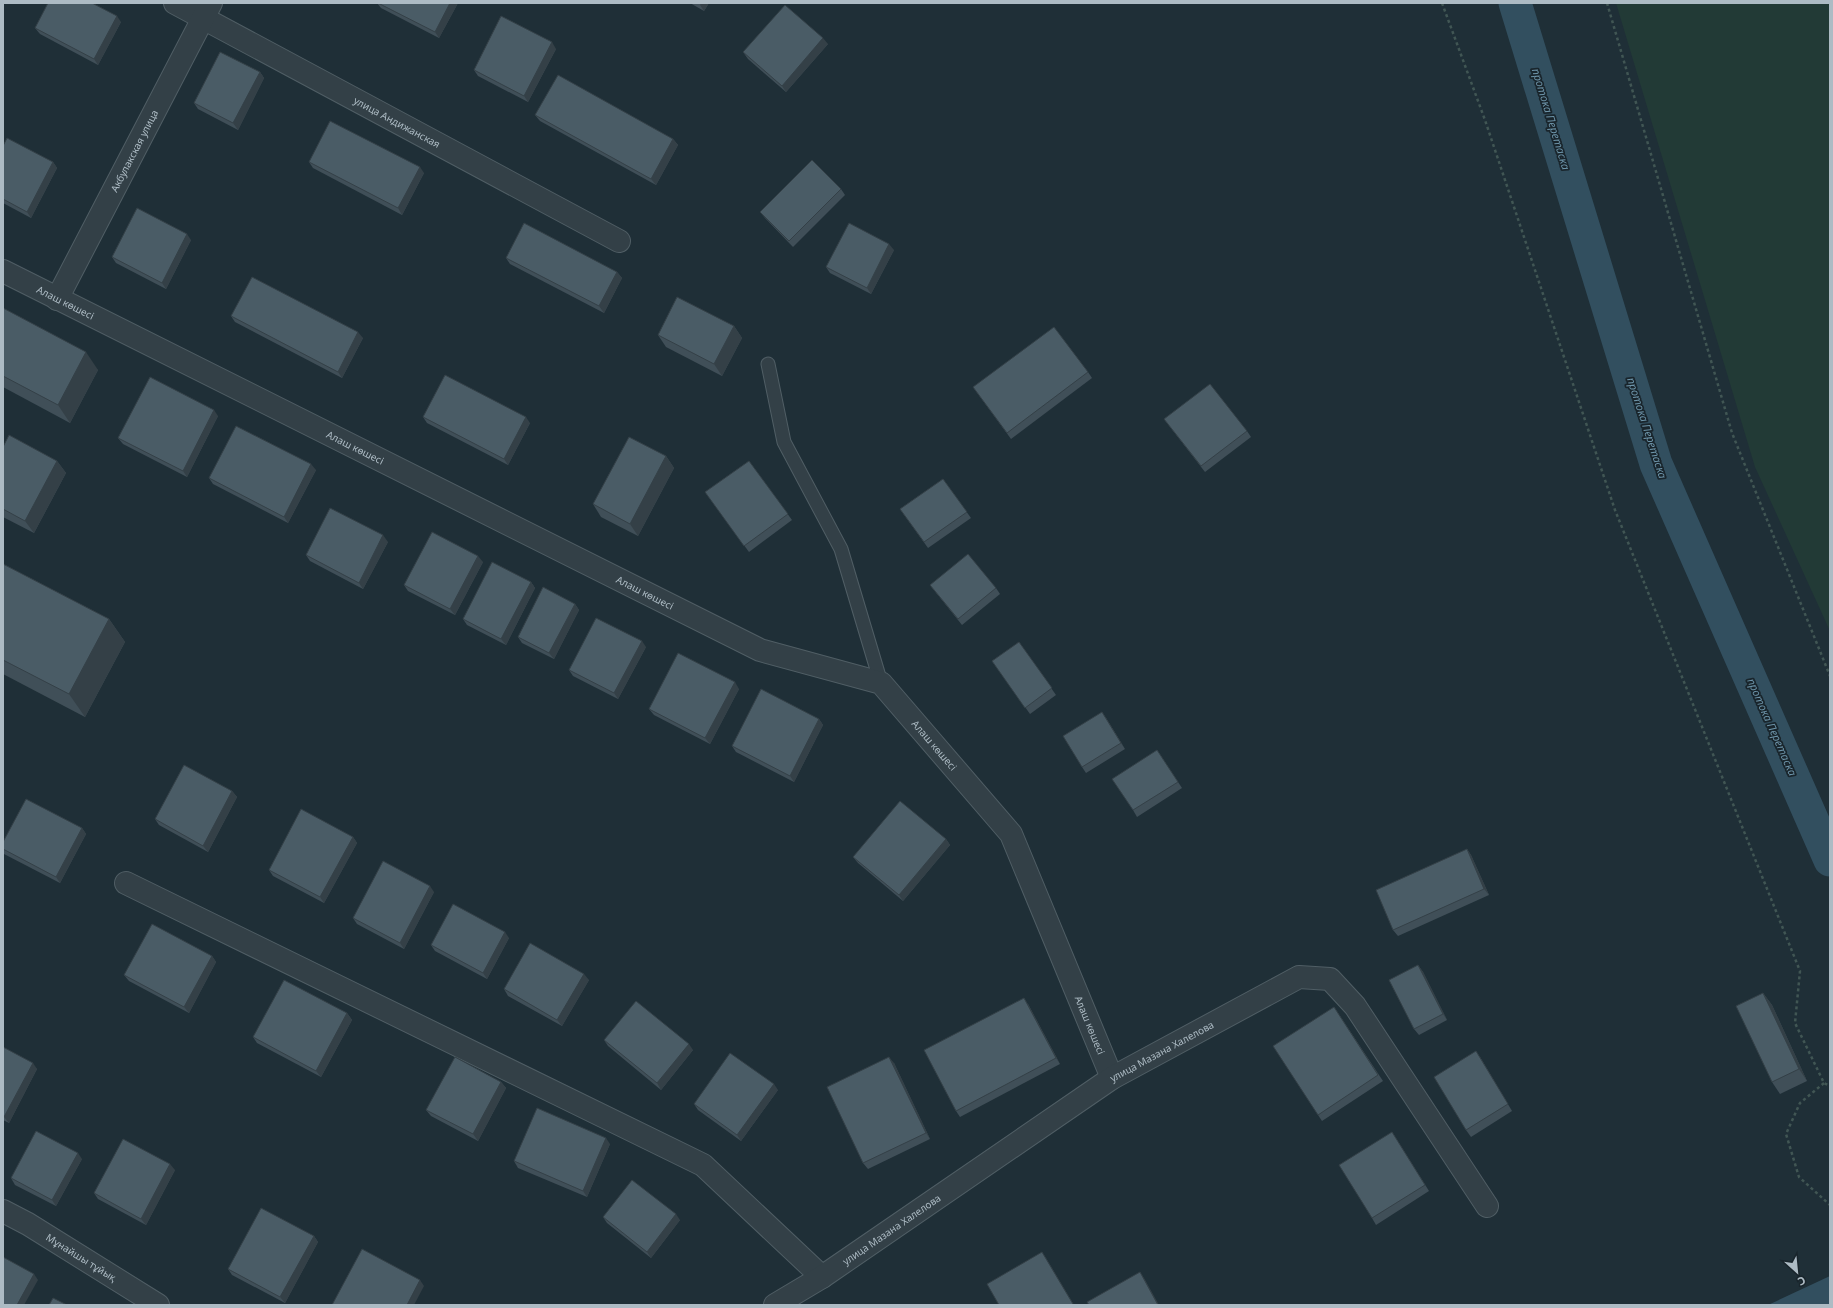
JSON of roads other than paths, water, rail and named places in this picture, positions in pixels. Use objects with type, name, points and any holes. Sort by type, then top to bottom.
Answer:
[{"type":"street","name":"улица Андижанская","points":[[175,3],[207,10],[619,241]]},
{"type":"street","name":"Акбулакская улица","points":[[57,299],[207,10]]},
{"type":"street","name":"Алаш көшесі","points":[[3,271],[760,650],[881,683],[1011,834],[1112,1078]]},
{"type":"street","points":[[126,883],[702,1165],[822,1277]]},
{"type":"street","name":"улица Мазана Халелова","points":[[775,1305],[822,1277],[1112,1078],[1299,977],[1330,979],[1356,1006],[1487,1206]]},
{"type":"street","name":"Мұнайшы тұйық","points":[[3,1211],[28,1224],[158,1305]]},
{"type":"lane","points":[[768,364],[784,442],[841,549],[881,683]]},
{"type":"water","points":[[1830,1276],[1830,1305],[1768,1305]]},
{"type":"waterway","name":"протока Перетаска","points":[[1515,3],[1656,464],[1830,860]]}]
